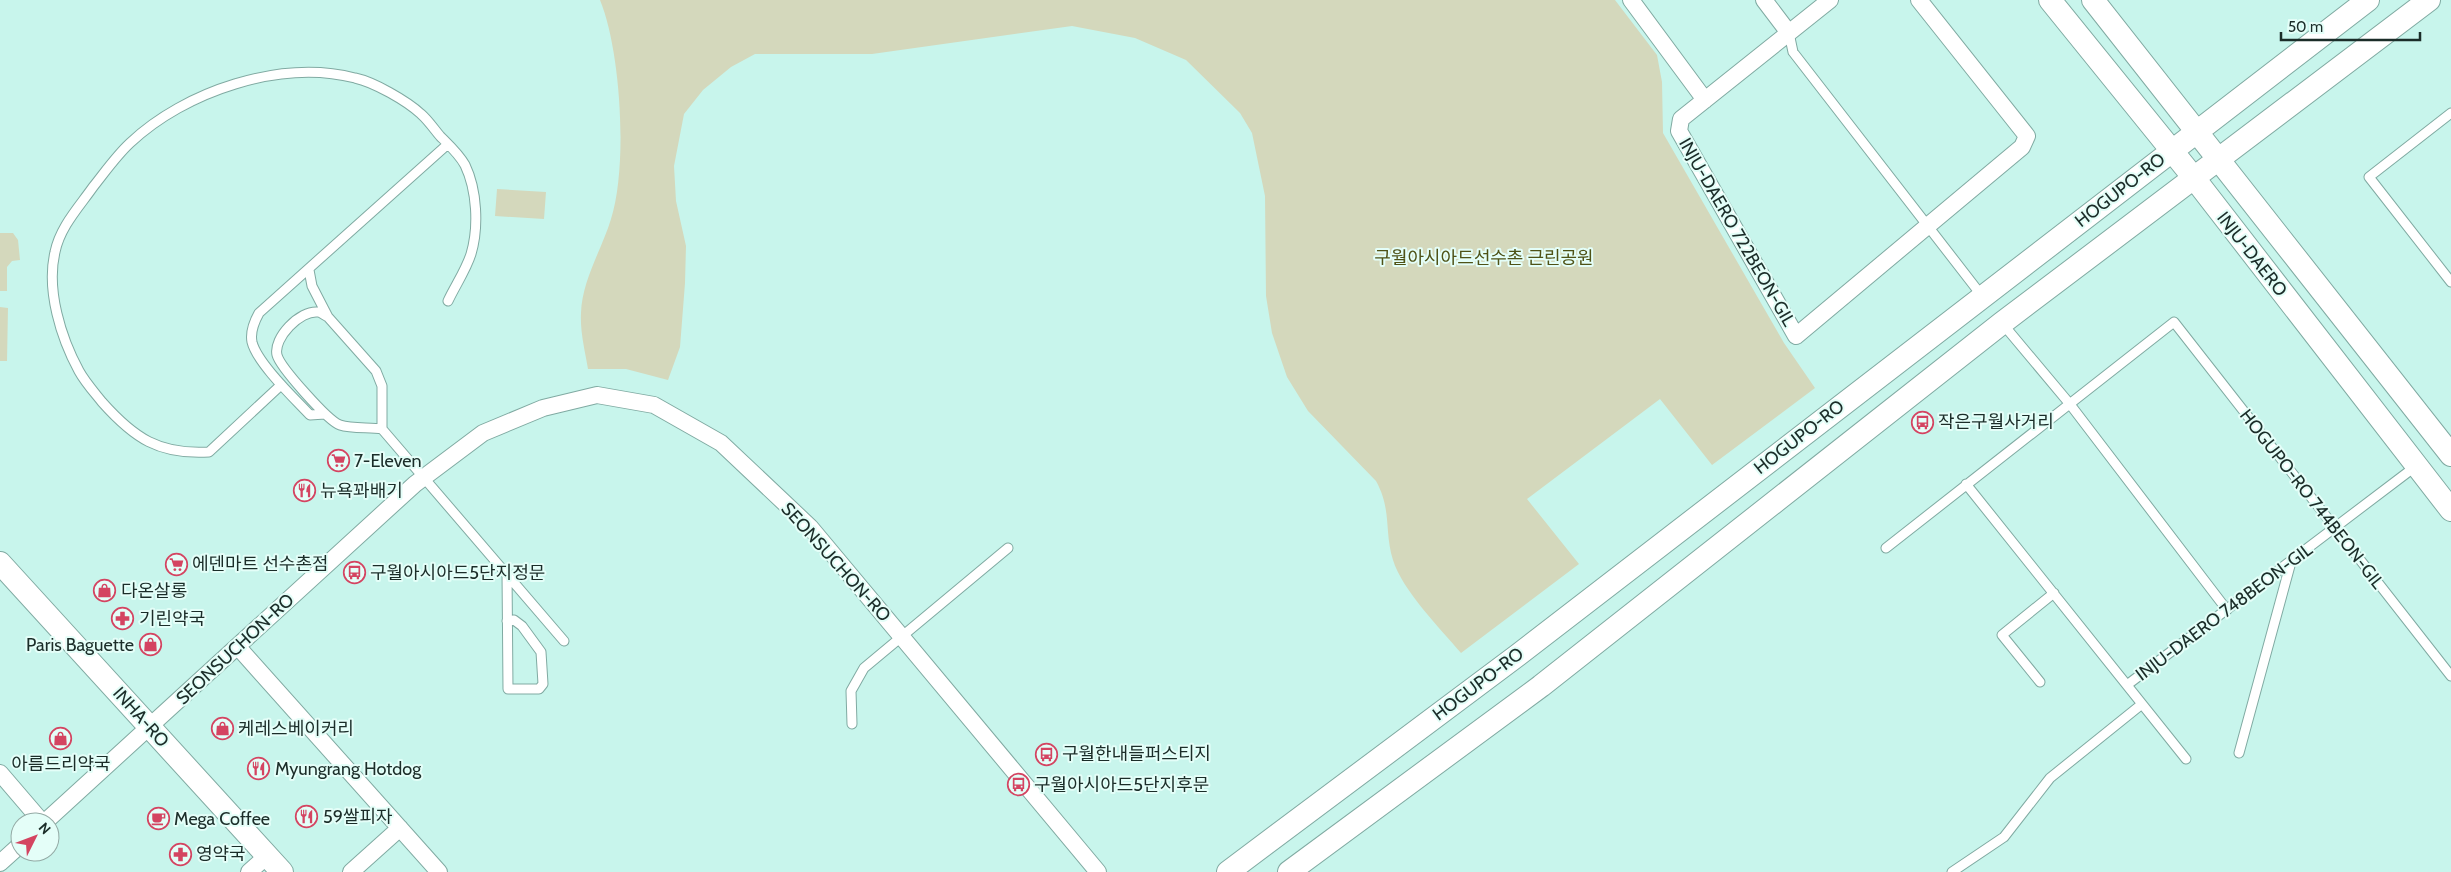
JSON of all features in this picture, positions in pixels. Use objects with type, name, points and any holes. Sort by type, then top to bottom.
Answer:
[{"type":"main road","name":"INJU-DAERO","points":[[2050,0],[2172,150],[2451,510]]},
{"type":"main road","name":"INJU-DAERO","points":[[2093,0],[2451,455]]},
{"type":"main road","name":"HOGUPO-RO","points":[[1228,872],[1526,649],[2368,0]]},
{"type":"main road","name":"HOGUPO-RO","points":[[1289,872],[1540,686],[2002,323],[2429,0]]},
{"type":"main road","name":"INHA-RO","points":[[0,563],[282,872]]},
{"type":"street","points":[[1631,0],[1705,100]]},
{"type":"street","points":[[1764,0],[1789,33]]},
{"type":"street","name":"INJU-DAERO 722BEON-GIL","points":[[1830,0],[1681,119],[1679,131],[1796,336],[1928,226]]},
{"type":"street","points":[[1919,0],[2027,136],[2022,147],[1928,226]]},
{"type":"street","name":"SEONSUCHON-RO","points":[[55,812],[425,476],[483,433],[543,408],[597,395],[654,405],[721,443],[810,527],[1098,872]]},
{"type":"street","points":[[238,647],[440,872]]},
{"type":"street","points":[[0,773],[35,812]]},
{"type":"street","points":[[351,872],[400,828]]},
{"type":"street","points":[[0,863],[10,854]]},
{"type":"street","points":[[249,872],[267,856]]},
{"type":"lane","points":[[1789,33],[1794,52],[1982,296]]},
{"type":"lane","points":[[281,385],[209,452],[193,453],[172,450],[136,436],[108,408],[85,380],[64,337],[53,284],[55,252],[65,225],[111,163],[129,143],[153,124],[202,96],[278,74],[314,71],[357,78],[396,97],[421,114],[464,164],[473,193],[476,229],[470,255],[448,301]]},
{"type":"lane","points":[[2451,113],[2369,177],[2451,282]]},
{"type":"lane","points":[[325,414],[310,415],[281,385],[252,344],[254,322],[259,313],[448,144]]},
{"type":"lane","points":[[309,270],[312,286],[328,317],[376,371],[382,386],[382,428],[425,476],[564,642]]},
{"type":"lane","points":[[328,317],[318,312],[303,315],[279,338],[276,354],[282,366],[325,414],[340,425],[382,428]]},
{"type":"lane","name":"HOGUPO-RO 744BEON-GIL","points":[[2069,403],[2174,322],[2451,676]]},
{"type":"lane","points":[[2002,323],[2069,403],[2227,610]]},
{"type":"lane","points":[[1886,548],[2069,403]]},
{"type":"lane","name":"INJU-DAERO 748BEON-GIL","points":[[2127,685],[2416,466]]},
{"type":"lane","name":"INJU-DAERO 748BEON-GIL","points":[[1966,484],[2186,759]]},
{"type":"lane","points":[[852,724],[851,691],[857,677],[864,668],[1008,548]]},
{"type":"lane","points":[[2239,753],[2285,590],[2291,562]]},
{"type":"lane","points":[[507,574],[507,621],[508,690],[539,688],[543,684],[541,652],[522,626],[514,620],[507,621]]},
{"type":"lane","points":[[2040,682],[2002,635],[2054,593]]},
{"type":"lane","name":"INJU-DAERO 748BEON-GIL","points":[[1952,872],[2004,837],[2050,778],[2142,704]]},
{"type":"green space","name":"구월아시아드선수촌 근린공원","points":[[600,0],[1615,0],[1657,55],[1662,82],[1663,133],[1784,343],[1815,388],[1712,465],[1660,399],[1527,499],[1579,564],[1461,653],[1422,608],[1404,584],[1398,572],[1390,549],[1384,502],[1376,481],[1308,411],[1287,377],[1272,333],[1266,296],[1265,196],[1252,133],[1240,113],[1186,60],[1135,38],[1072,26],[872,54],[755,54],[731,67],[703,90],[684,114],[674,166],[676,201],[686,246],[685,283],[680,347],[668,380],[626,369],[588,369],[584,348],[581,320],[582,301],[611,219],[616,196],[621,140],[620,109],[613,48]]},
{"type":"green space","points":[[497,189],[546,192],[544,219],[495,216]]},
{"type":"green space","points":[[0,233],[13,233],[18,240],[20,260],[12,261],[7,267],[7,291],[0,291]]},
{"type":"green space","points":[[0,307],[8,308],[7,361],[0,361]]},
{"type":"place","name":"작은구월사거리","points":[[1922,422]]},
{"type":"place","name":"7-Eleven","points":[[338,461]]},
{"type":"place","name":"뉴욕꽈배기","points":[[304,491]]},
{"type":"place","name":"에덴마트 선수촌점","points":[[176,564]]},
{"type":"place","name":"구월아시아드5단지정문","points":[[354,573]]},
{"type":"place","name":"다온살롱","points":[[105,591]]},
{"type":"place","name":"기린약국","points":[[123,619]]},
{"type":"place","name":"Paris Baguette","points":[[150,645]]},
{"type":"place","name":"케레스베이커리","points":[[222,729]]},
{"type":"place","name":"아름드리약국","points":[[61,739]]},
{"type":"place","name":"구월한내들퍼스티지","points":[[1046,754]]},
{"type":"place","name":"Myungrang Hotdog","points":[[259,769]]},
{"type":"place","name":"구월아시아드5단지후문","points":[[1018,785]]},
{"type":"place","name":"59쌀피자","points":[[307,817]]},
{"type":"place","name":"Mega Coffee","points":[[158,819]]},
{"type":"place","name":"영약국","points":[[180,854]]}]
